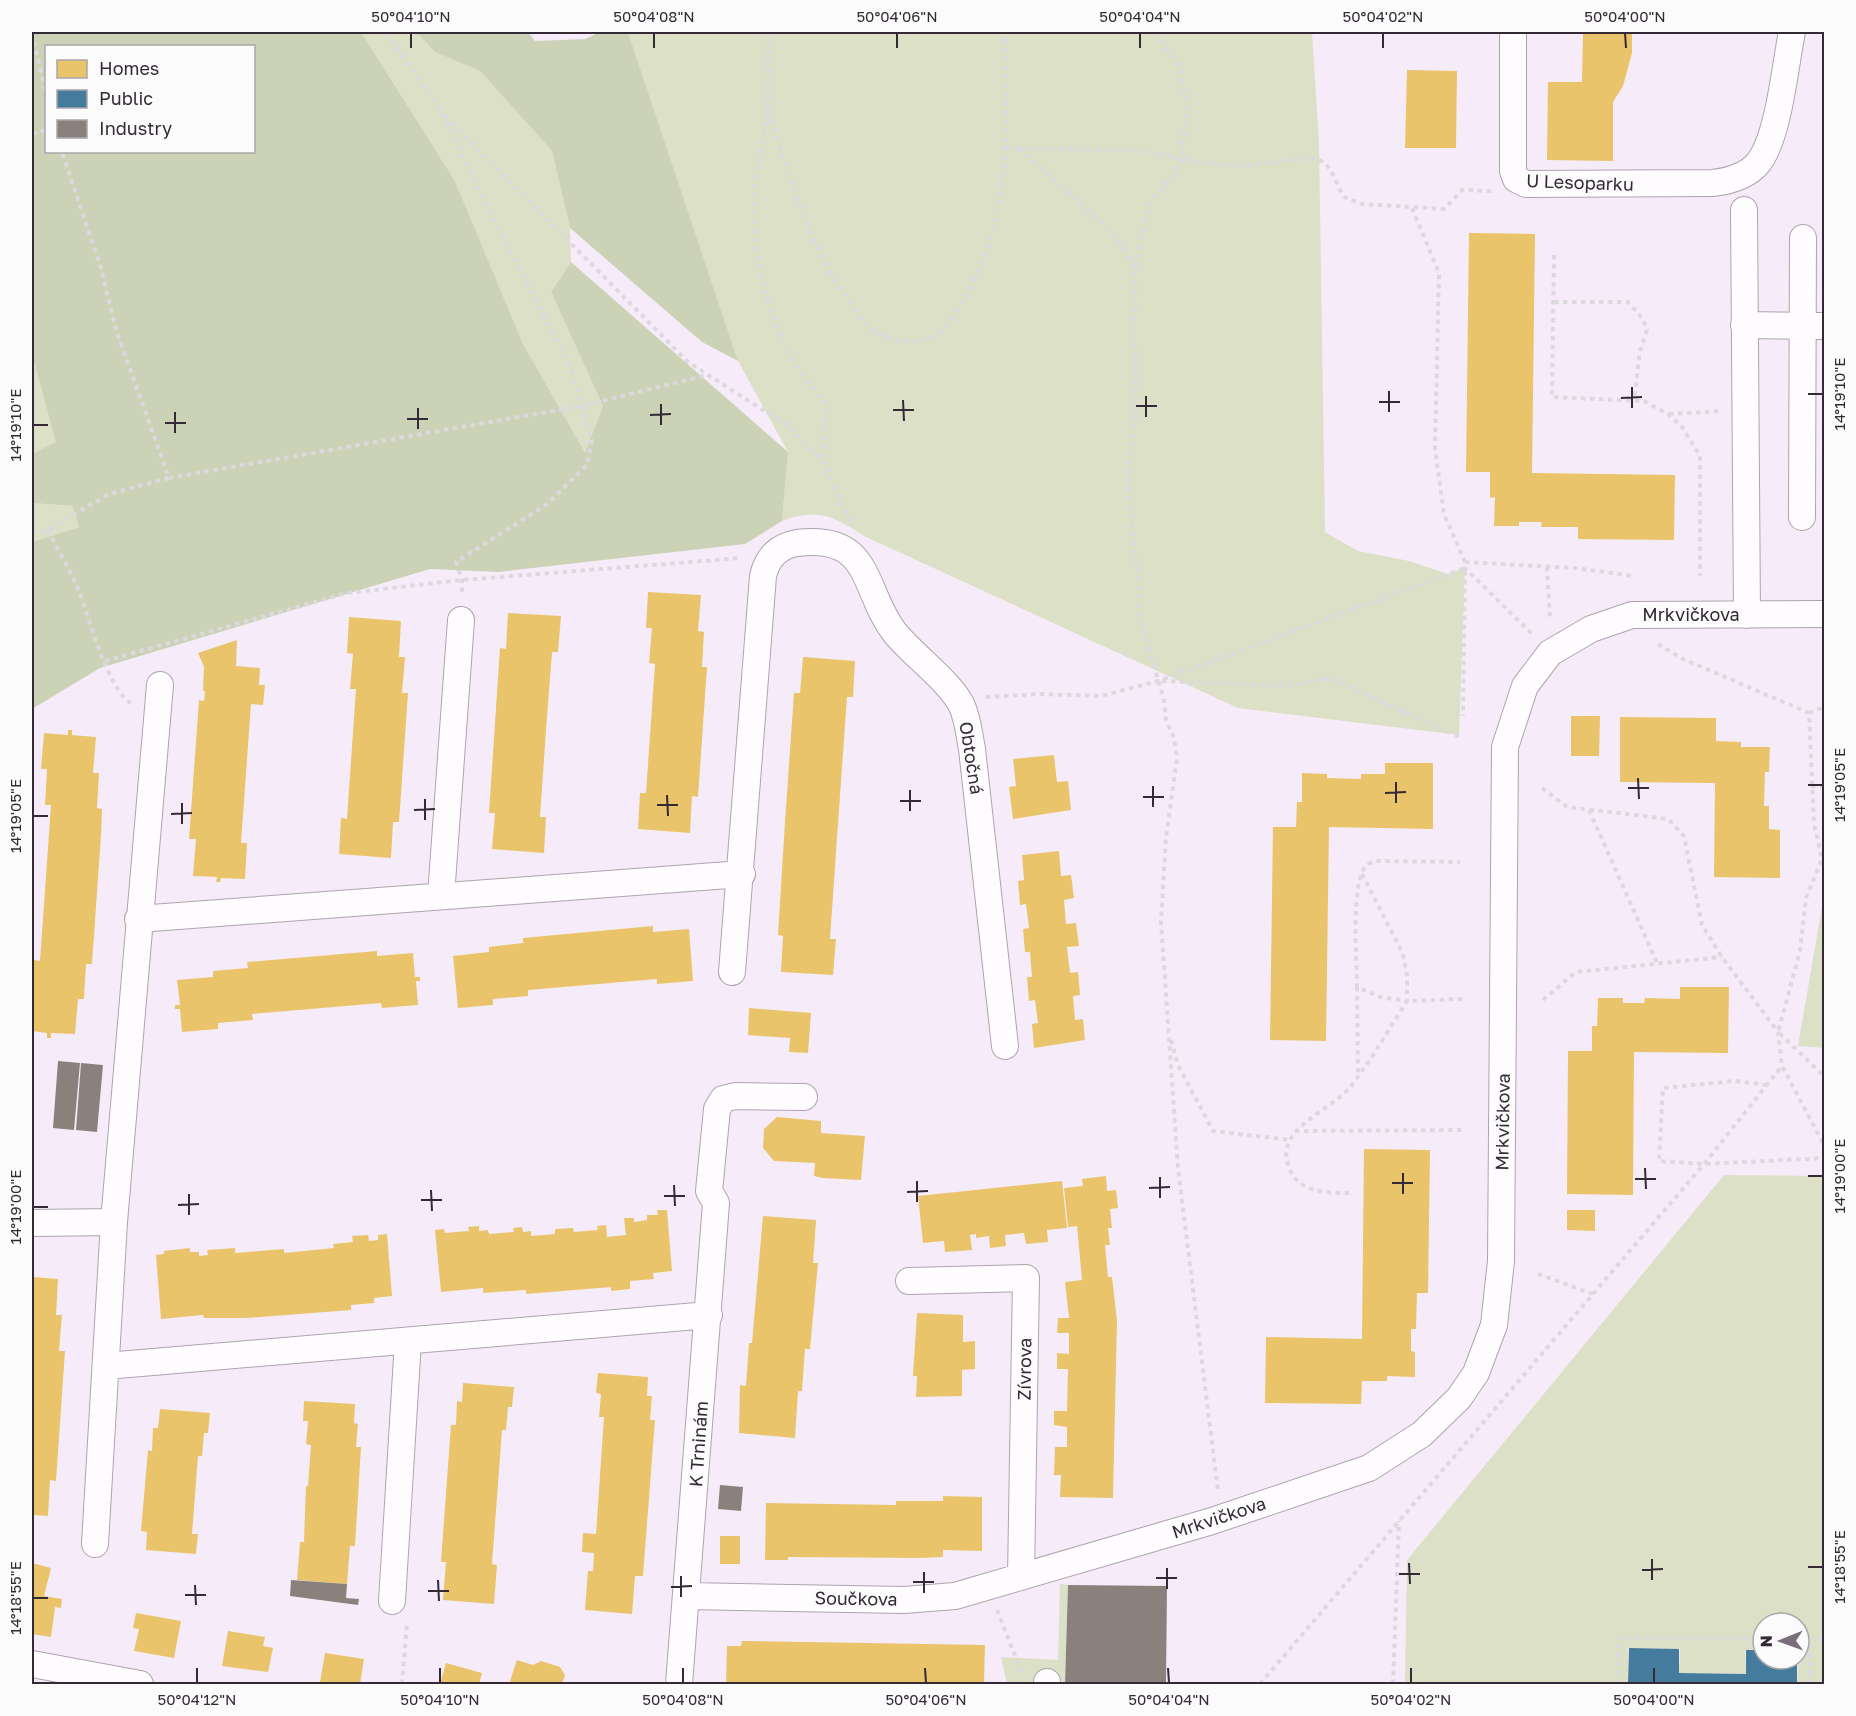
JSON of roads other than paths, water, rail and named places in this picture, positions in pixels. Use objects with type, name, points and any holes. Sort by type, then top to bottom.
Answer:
[{"type":"street","name":"U Lesoparku","points":[[1513,32],[1513,171],[1520,183],[1610,185],[1727,182],[1752,168],[1772,136],[1792,32]]},
{"type":"street","points":[[1744,210],[1747,615]]},
{"type":"street","points":[[1802,517],[1814,326],[1803,238]]},
{"type":"street","points":[[1744,325],[1814,326]]},
{"type":"street","name":"Obtočná","points":[[742,874],[762,588],[766,563],[772,556],[791,544],[821,543],[842,550],[860,562],[896,634],[952,693],[965,716],[972,749],[1005,1047]]},
{"type":"street","name":"Mrkvičkova","points":[[1022,1577],[1212,1521],[1369,1468],[1422,1434],[1459,1398],[1476,1373],[1494,1325],[1501,1261],[1505,747],[1525,686],[1550,653],[1591,629],[1632,615],[1824,614]]},
{"type":"street","points":[[441,896],[461,620]]},
{"type":"street","points":[[95,1544],[114,1222],[138,919],[160,685]]},
{"type":"street","points":[[138,919],[742,874],[732,972]]},
{"type":"street","name":"K Trninám","points":[[679,1684],[709,1315],[716,1203],[709,1191],[717,1109],[723,1099],[735,1096],[804,1097]]},
{"type":"street","points":[[32,1223],[114,1222]]},
{"type":"street","name":"Zívrova","points":[[909,1281],[1026,1278],[1022,1577]]},
{"type":"street","points":[[106,1366],[709,1315]]},
{"type":"street","points":[[392,1601],[408,1341]]},
{"type":"street","name":"Součkova","points":[[687,1596],[904,1600],[955,1596],[1022,1577]]},
{"type":"street","points":[[32,1664],[43,1684]]},
{"type":"street","points":[[32,1664],[140,1684]]}]
